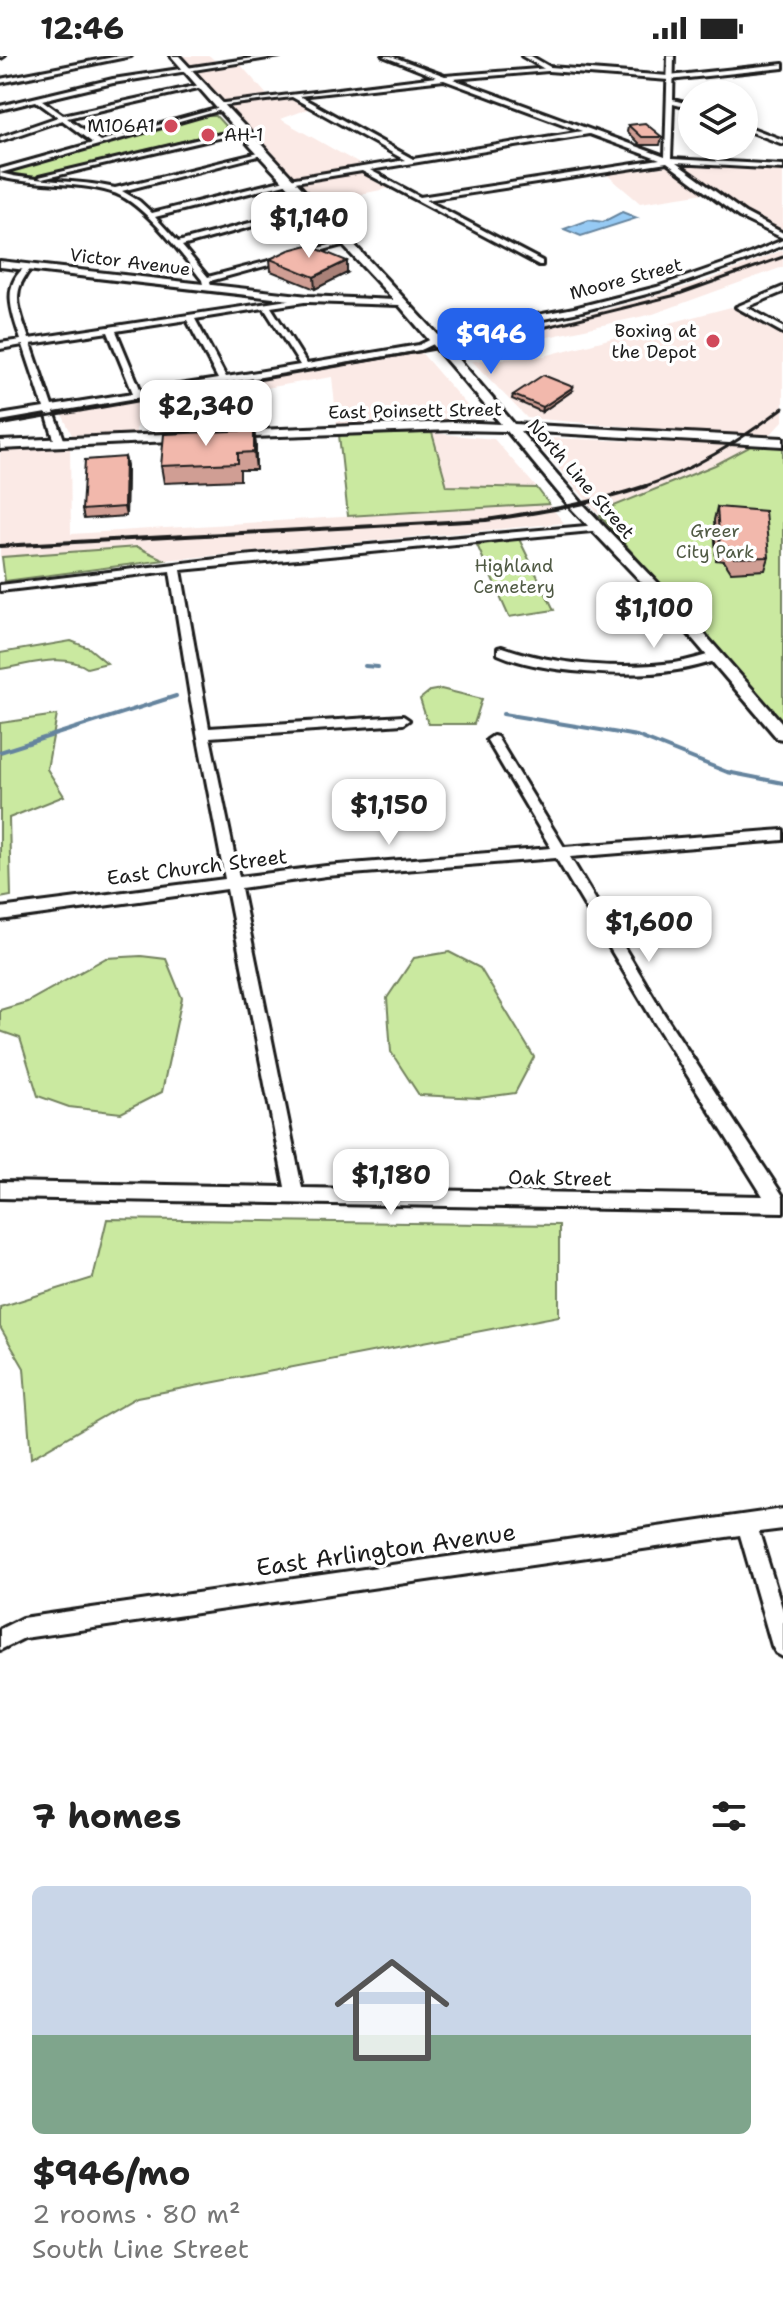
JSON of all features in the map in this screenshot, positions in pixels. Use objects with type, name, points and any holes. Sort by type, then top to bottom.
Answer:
[{"type":"main road","name":"North Line Street","points":[[175,56],[436,339],[598,528],[783,734]]},
{"type":"main road","points":[[526,56],[548,69],[669,78],[783,66]]},
{"type":"main road","name":"Victor Avenue","points":[[0,264],[206,284],[308,299],[400,302]]},
{"type":"main road","name":"East Poinsett Street","points":[[222,435],[452,426],[783,442]]},
{"type":"main road","points":[[0,445],[208,436]]},
{"type":"street","points":[[0,81],[128,56]]},
{"type":"street","points":[[0,108],[35,98],[186,68],[277,56]]},
{"type":"street","points":[[386,56],[668,161],[742,215],[783,239]]},
{"type":"street","points":[[668,161],[671,56]]},
{"type":"street","points":[[0,173],[220,107],[444,77],[548,69]]},
{"type":"street","points":[[0,139],[64,117],[204,86]]},
{"type":"street","points":[[293,95],[412,161]]},
{"type":"street","points":[[35,98],[98,143]]},
{"type":"street","points":[[669,101],[678,103]]},
{"type":"street","points":[[30,181],[242,131]]},
{"type":"street","points":[[149,216],[289,181],[588,132]]},
{"type":"street","points":[[758,132],[783,142]]},
{"type":"street","points":[[115,190],[263,154]]},
{"type":"street","points":[[418,199],[668,161],[783,167]]},
{"type":"street","points":[[363,169],[539,263]]},
{"type":"street","points":[[0,173],[30,181],[115,190],[132,198],[206,284],[345,243]]},
{"type":"street","points":[[175,245],[314,208]]},
{"type":"street","name":"Moore Street","points":[[0,418],[421,347],[436,339],[652,290],[699,276],[783,239]]},
{"type":"street","points":[[28,267],[17,279],[12,293],[13,308],[60,442]]},
{"type":"street","points":[[783,289],[740,307],[783,330]]},
{"type":"street","points":[[0,346],[308,299]]},
{"type":"street","points":[[266,305],[304,365]]},
{"type":"street","points":[[190,317],[223,379]]},
{"type":"street","points":[[111,330],[138,394]]},
{"type":"street","points":[[0,588],[175,566],[577,527],[598,528]]},
{"type":"street","points":[[175,566],[203,733],[295,1195]]},
{"type":"street","points":[[502,651],[523,660],[628,668],[673,667],[716,657]]},
{"type":"street","points":[[203,733],[403,720]]},
{"type":"street","points":[[493,740],[558,852],[780,1204]]},
{"type":"street","name":"East Church Street","points":[[0,914],[233,882],[783,835]]},
{"type":"street","name":"Oak Street","points":[[0,1190],[780,1204]]},
{"type":"street","name":"East Arlington Avenue","points":[[0,1640],[22,1628],[783,1519]]},
{"type":"street","points":[[747,1524],[783,1646]]},
{"type":"shaded area","points":[[182,56],[210,56],[219,65],[239,63],[268,96],[285,93],[310,108],[280,119],[363,166],[352,168],[390,188],[319,203]]},
{"type":"shaded area","points":[[691,163],[783,168],[783,242],[705,193],[640,203],[606,174]]},
{"type":"shaded area","points":[[783,250],[783,267],[653,314],[466,355],[456,342],[570,319],[651,297],[705,281]]},
{"type":"shaded area","points":[[731,307],[783,335],[783,421],[769,436],[527,418],[472,361],[544,356]]},
{"type":"shaded area","points":[[419,350],[470,409],[466,417],[459,421],[337,425],[332,377],[137,409],[136,433],[72,435],[60,410]]},
{"type":"shaded area","points":[[432,433],[494,439],[537,488],[446,487]]},
{"type":"shaded area","points":[[541,440],[753,445],[715,465],[609,508],[600,516],[539,446]]},
{"type":"shaded area","points":[[70,444],[71,534],[549,504],[564,523],[165,560],[137,547],[0,557],[0,449]]},
{"type":"green space","points":[[205,116],[216,116],[229,130],[32,178],[1,173]]},
{"type":"green space","points":[[432,433],[447,486],[537,488],[549,504],[348,516],[339,435]]},
{"type":"green space","name":"Greer City Park","points":[[753,445],[783,447],[783,723],[600,516],[609,508],[715,465]]},
{"type":"green space","name":"Highland Cemetery","points":[[519,539],[554,610],[509,617],[477,545]]},
{"type":"green space","points":[[137,547],[165,560],[5,581],[2,557]]},
{"type":"green space","points":[[71,641],[89,648],[107,663],[87,668],[78,663],[56,660],[0,669],[0,653]]},
{"type":"green space","points":[[441,689],[482,699],[474,724],[428,724],[420,699],[430,691]]},
{"type":"green space","points":[[57,715],[47,769],[64,796],[9,818],[11,896],[0,898],[0,723]]},
{"type":"green space","points":[[449,952],[480,968],[534,1057],[515,1093],[479,1098],[419,1095],[391,1052],[387,998],[414,958]]},
{"type":"green space","points":[[141,956],[166,959],[182,998],[162,1092],[121,1113],[69,1107],[38,1096],[20,1038],[0,1031],[0,1010],[27,1002],[106,958]]},
{"type":"green space","points":[[107,1219],[559,1225],[559,1316],[137,1397],[31,1458],[24,1368],[0,1327],[0,1307],[93,1278]]},
{"type":"water","points":[[622,212],[637,218],[581,236],[564,229],[589,220],[603,222]]},
{"type":"building","points":[[645,123],[662,137],[641,137],[628,125]]},
{"type":"building","points":[[308,245],[347,261],[314,277],[270,259]]},
{"type":"building","points":[[543,375],[573,387],[543,407],[513,395]]},
{"type":"building","points":[[254,430],[254,452],[238,453],[238,463],[161,466],[164,434]]},
{"type":"building","points":[[125,457],[124,507],[82,510],[85,460]]},
{"type":"building","points":[[717,507],[765,511],[769,557],[734,558],[728,547],[720,547]]},
{"type":"waterway","points":[[365,666],[378,667]]},
{"type":"waterway","points":[[0,752],[176,696]]},
{"type":"waterway","points":[[503,714],[637,736],[727,772],[783,783]]},
{"type":"railway","points":[[0,425],[510,336],[676,295],[783,257]]},
{"type":"railway","points":[[642,487],[715,454],[783,408]]},
{"type":"railway","points":[[642,487],[646,486]]},
{"type":"railway","points":[[0,546],[486,520],[586,503],[642,487]]},
{"type":"place","name":"M106A1","points":[[171,126]]},
{"type":"place","name":"AH-1","points":[[208,135]]},
{"type":"place","name":"Boxing at the Depot","points":[[713,341]]}]
